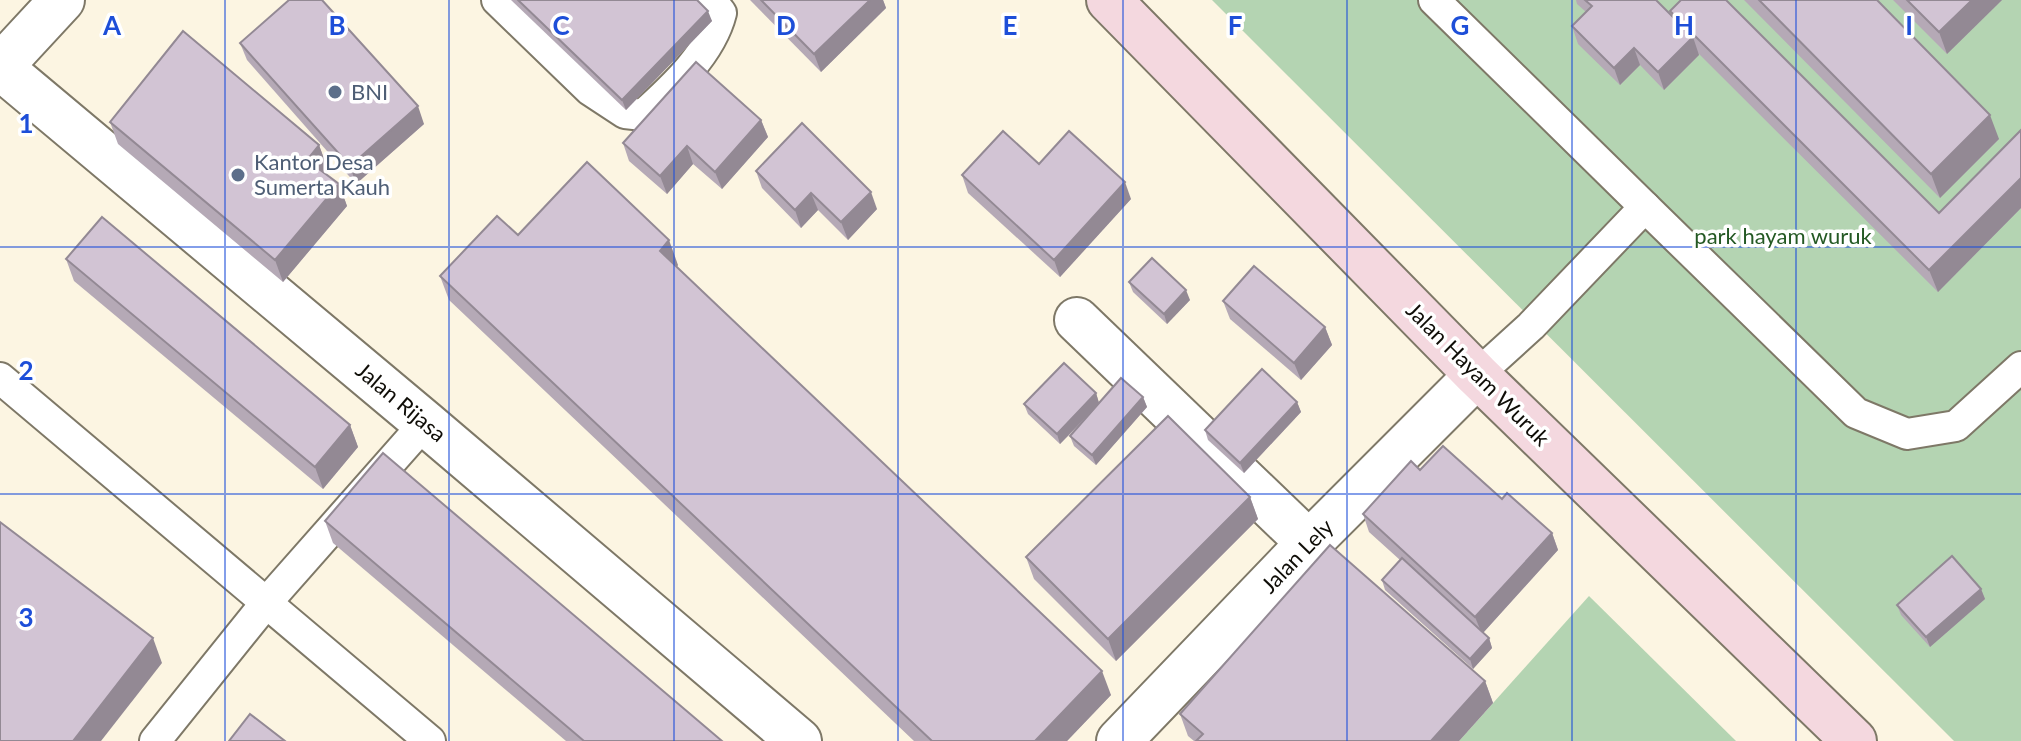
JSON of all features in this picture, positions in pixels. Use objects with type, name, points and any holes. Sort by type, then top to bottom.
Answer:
[{"type":"main road","name":"Jalan Hayam Wuruk","points":[[1109,0],[1477,375],[1854,741]]},
{"type":"street","points":[[0,67],[62,0]]},
{"type":"street","name":"Jalan Rijasa","points":[[0,67],[799,741]]},
{"type":"street","points":[[1077,320],[1309,543]]},
{"type":"street","name":"Jalan Lely","points":[[1119,741],[1309,543],[1477,375]]},
{"type":"lane","points":[[497,0],[590,90],[625,113],[643,115],[695,62],[718,27],[721,13],[711,0]]},
{"type":"lane","points":[[1434,0],[1856,413],[1907,434],[1956,426],[2021,367]]},
{"type":"lane","points":[[1477,375],[1531,326],[1645,207]]},
{"type":"lane","points":[[0,378],[430,741]]},
{"type":"lane","points":[[155,741],[266,603],[425,423]]},
{"type":"green space","name":"park hayam wuruk","points":[[1212,0],[2021,0],[2021,741],[1954,741]]},
{"type":"green space","points":[[1589,596],[1736,741],[1459,741]]},
{"type":"building","name":"BNI","points":[[289,0],[322,0],[418,106],[350,166],[240,43]]},
{"type":"building","points":[[518,0],[697,0],[708,11],[622,100]]},
{"type":"building","points":[[761,0],[870,0],[814,54]]},
{"type":"building","points":[[1585,0],[1656,0],[1693,37],[1658,72],[1634,48],[1614,68],[1572,26],[1592,6]]},
{"type":"building","points":[[1681,0],[1726,0],[1939,213],[2021,130],[2021,178],[1929,270],[1670,11]]},
{"type":"building","points":[[1759,0],[1877,0],[1990,115],[1931,174]]},
{"type":"building","points":[[1907,0],[1972,0],[1939,32]]},
{"type":"building","name":"Kantor Desa Sumerta Kauh","points":[[183,31],[319,145],[307,160],[339,184],[275,260],[110,122]]},
{"type":"building","points":[[696,62],[761,120],[715,172],[687,146],[660,176],[623,143]]},
{"type":"building","points":[[802,123],[871,192],[841,222],[811,193],[795,210],[756,171]]},
{"type":"building","points":[[1003,131],[1039,164],[1069,131],[1125,182],[1054,260],[962,175]]},
{"type":"building","points":[[587,162],[669,240],[660,251],[1102,671],[1035,741],[932,741],[440,276],[497,216],[518,235]]},
{"type":"building","points":[[102,217],[350,425],[315,467],[66,259]]},
{"type":"building","points":[[1152,258],[1186,290],[1164,314],[1129,282]]},
{"type":"building","points":[[1254,266],[1325,327],[1294,363],[1223,301]]},
{"type":"building","points":[[1064,363],[1096,393],[1057,434],[1024,404]]},
{"type":"building","points":[[1262,369],[1297,402],[1240,463],[1205,430]]},
{"type":"building","points":[[1121,378],[1143,397],[1092,455],[1070,436]]},
{"type":"building","points":[[1168,416],[1250,497],[1108,639],[1026,557]]},
{"type":"building","points":[[1443,446],[1502,499],[1507,493],[1552,533],[1475,617],[1363,514],[1411,461],[1420,470]]},
{"type":"building","points":[[383,453],[722,741],[584,741],[325,521]]},
{"type":"building","points":[[0,522],[153,638],[73,741],[0,741]]},
{"type":"building","points":[[1330,545],[1485,681],[1431,741],[1196,741],[1203,734],[1180,714]]},
{"type":"building","points":[[1952,556],[1981,589],[1926,637],[1897,605]]},
{"type":"building","points":[[1402,558],[1489,638],[1470,659],[1382,580]]},
{"type":"building","points":[[250,714],[285,741],[229,741]]},
{"type":"place","name":"BNI","points":[[335,92]]},
{"type":"place","name":"Kantor Desa Sumerta Kauh","points":[[238,175]]}]
